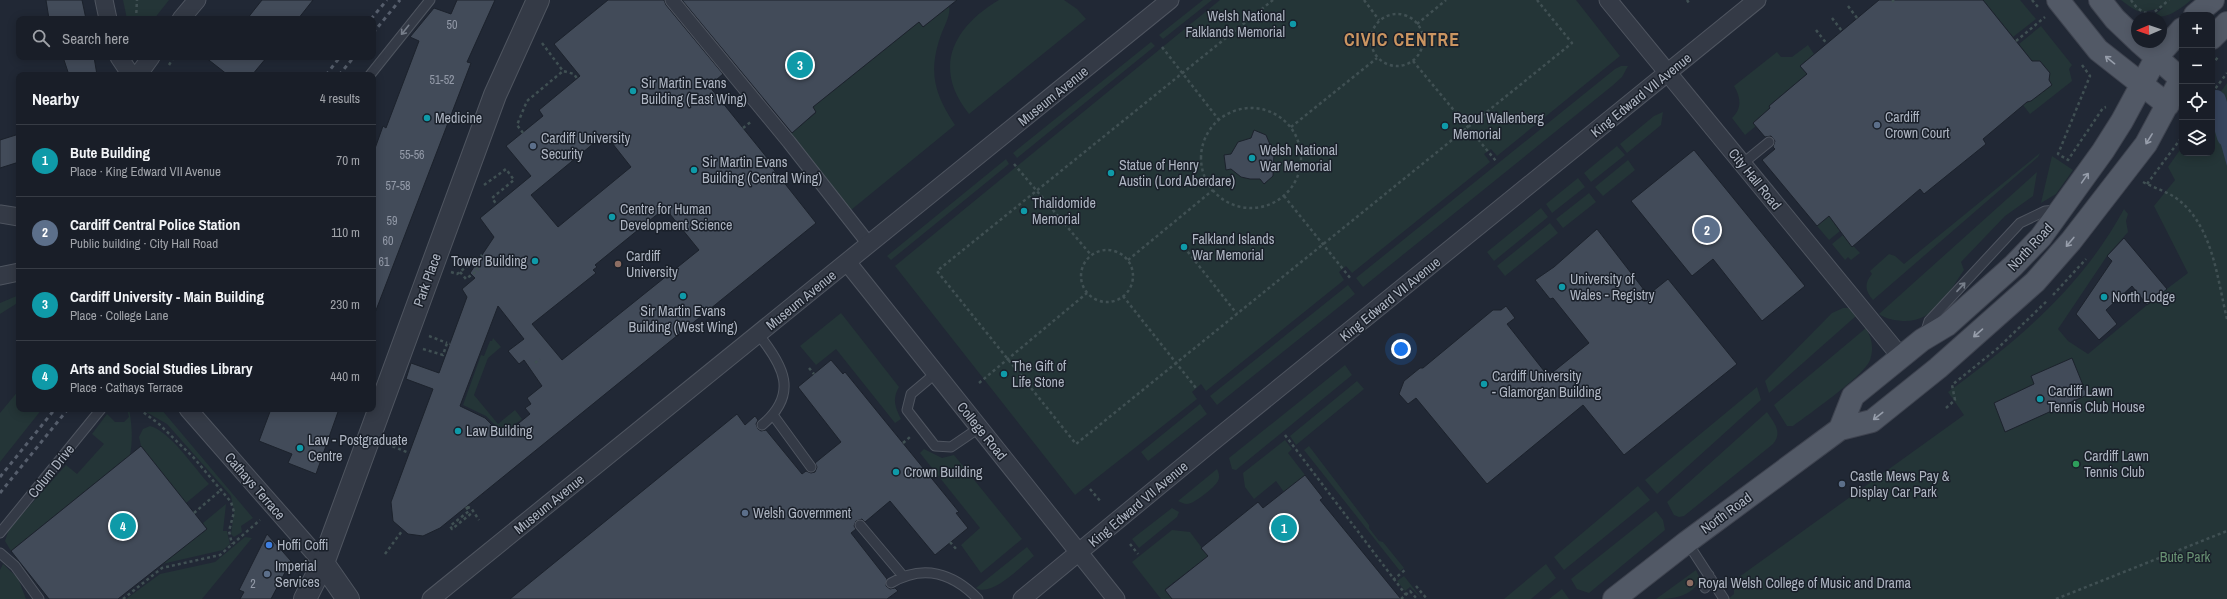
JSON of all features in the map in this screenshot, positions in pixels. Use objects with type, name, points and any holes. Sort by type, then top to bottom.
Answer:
[{"type":"main road","points":[[2100,0],[2115,19],[2131,34]]},
{"type":"main road","points":[[2199,12],[2213,0]]},
{"type":"main road","points":[[2052,8],[2098,50],[2168,104]]},
{"type":"main road","points":[[2215,35],[2227,24]]},
{"type":"main road","name":"North Road","points":[[1840,429],[1852,396],[1922,340],[1947,325],[2013,266],[2041,237],[2104,151],[2156,58],[2179,32]]},
{"type":"main road","points":[[2145,48],[2179,76]]},
{"type":"main road","name":"North Road","points":[[1614,599],[1687,542],[1840,429],[1872,421],[1938,368],[2035,282],[2071,241],[2146,144],[2179,82]]},
{"type":"street","points":[[104,0],[107,16]]},
{"type":"street","points":[[184,16],[197,0]]},
{"type":"street","name":"Park Place","points":[[305,599],[323,562],[495,95],[538,0]]},
{"type":"street","points":[[672,0],[789,142],[869,244]]},
{"type":"street","name":"Museum Avenue","points":[[431,599],[1170,0]]},
{"type":"street","name":"City Hall Road","points":[[1608,0],[1901,357]]},
{"type":"street","name":"King Edward VII Avenue","points":[[1022,599],[1210,444],[1757,0]]},
{"type":"street","points":[[121,60],[129,72]]},
{"type":"street","points":[[140,72],[149,60]]},
{"type":"street","points":[[0,214],[16,217]]},
{"type":"street","name":"College Road","points":[[847,262],[1116,599]]},
{"type":"street","points":[[0,276],[16,273]]},
{"type":"street","name":"Cathays Terrace","points":[[191,412],[323,562]]},
{"type":"street","points":[[323,562],[348,599]]},
{"type":"lane","points":[[372,72],[430,0]]},
{"type":"lane","points":[[1742,164],[1769,142]]},
{"type":"lane","points":[[758,334],[778,360],[783,375],[783,398],[780,407],[774,415],[762,425]]},
{"type":"lane","points":[[936,373],[911,394],[907,410],[935,446],[950,447],[979,428]]},
{"type":"lane","name":"Colum Drive","points":[[0,533],[99,412]]},
{"type":"lane","points":[[774,415],[811,467]]},
{"type":"lane","points":[[860,525],[903,576]]},
{"type":"lane","points":[[1687,542],[1724,599]]},
{"type":"lane","points":[[0,553],[14,566],[39,599]]},
{"type":"lane","points":[[891,583],[903,576],[923,573],[944,574],[969,590],[978,599]]},
{"type":"lane","points":[[1705,588],[1709,575]]},
{"type":"path","points":[[136,16],[137,0]]},
{"type":"path","points":[[1273,0],[937,272],[1076,444],[1572,43],[1537,0]]},
{"type":"path","points":[[1364,0],[1379,20]]},
{"type":"path","points":[[1417,24],[1446,0]]},
{"type":"path","points":[[2131,0],[2136,7],[2144,13],[2152,14],[2169,0]]},
{"type":"path","points":[[1848,6],[1857,18]]},
{"type":"path","points":[[2016,41],[2052,8]]},
{"type":"path","points":[[1395,14],[1403,14],[1411,18],[1417,24],[1421,31],[1422,47],[1413,61],[1398,66],[1383,63],[1377,58],[1372,51],[1371,34],[1379,20],[1395,14]]},
{"type":"path","points":[[1832,18],[1842,31]]},
{"type":"path","points":[[1816,30],[1827,44]]},
{"type":"path","points":[[544,46],[563,71],[574,74],[578,80]]},
{"type":"path","points":[[1162,47],[1219,120]]},
{"type":"path","points":[[1290,127],[1377,58]]},
{"type":"path","points":[[1413,61],[1496,161]]},
{"type":"path","points":[[2084,68],[2090,76],[2058,154],[2068,160],[2103,108],[2108,106]]},
{"type":"path","points":[[523,133],[517,125],[527,101],[563,71]]},
{"type":"path","points":[[2215,89],[2227,73]]},
{"type":"path","points":[[1247,108],[1262,110],[1277,115],[1290,127],[1297,139],[1301,154],[1300,170],[1294,184],[1284,196],[1270,204],[1255,208],[1240,207],[1225,201],[1213,190],[1205,177],[1201,162],[1203,146],[1209,132],[1219,120],[1232,112],[1247,108]]},
{"type":"path","points":[[2147,184],[2179,141]]},
{"type":"path","points":[[2170,144],[2175,147]]},
{"type":"path","points":[[1014,164],[1038,190],[1090,255]]},
{"type":"path","points":[[481,188],[506,169],[514,180],[492,198],[497,205]]},
{"type":"path","points":[[2138,179],[2167,192],[2194,214],[2215,263],[2227,319]]},
{"type":"path","points":[[1128,260],[1213,190]]},
{"type":"path","points":[[1284,196],[1351,279]]},
{"type":"path","points":[[1184,247],[1237,314]]},
{"type":"path","points":[[1108,249],[1116,251],[1128,260],[1133,272],[1133,281],[1123,296],[1108,302],[1101,301],[1087,293],[1080,277],[1085,261],[1090,255],[1098,250],[1108,249]]},
{"type":"path","points":[[449,272],[457,274],[482,255]]},
{"type":"path","points":[[460,272],[466,279],[478,270],[473,262]]},
{"type":"path","points":[[979,383],[1007,358],[1087,293]]},
{"type":"path","points":[[1123,296],[1177,362],[1196,388]]},
{"type":"path","points":[[421,348],[443,355],[448,344],[426,334]]},
{"type":"path","points":[[535,363],[540,359]]},
{"type":"path","points":[[809,368],[814,374]]},
{"type":"path","points":[[1946,408],[1955,400],[1952,385]]},
{"type":"path","points":[[143,412],[159,424],[194,458],[222,489],[231,502],[234,512],[229,531],[232,544]]},
{"type":"path","points":[[903,443],[914,434]]},
{"type":"path","points":[[1285,435],[1393,580],[1406,595]]},
{"type":"path","points":[[385,444],[409,453]]},
{"type":"path","points":[[194,513],[222,489]]},
{"type":"path","points":[[1090,489],[1101,502]]},
{"type":"path","points":[[473,512],[452,529],[450,526],[469,511],[466,507],[471,508],[479,520]]},
{"type":"path","points":[[123,599],[162,568],[213,558],[220,555],[260,520]]},
{"type":"path","points":[[2056,599],[2227,530]]},
{"type":"path","points":[[385,554],[402,531]]},
{"type":"path","points":[[950,542],[957,550]]},
{"type":"path","points":[[1130,544],[1138,554]]},
{"type":"path","points":[[1393,580],[1405,570]]},
{"type":"path","points":[[1416,586],[1427,599]]},
{"type":"path","points":[[1401,599],[1410,591],[1416,599]]},
{"type":"green space","points":[[123,0],[169,0],[156,16],[126,16]]},
{"type":"green space","points":[[999,0],[1064,0],[1077,9],[1086,19],[969,114],[958,97],[952,81],[950,65],[953,50],[960,36],[970,23],[983,11]]},
{"type":"green space","points":[[1203,0],[1212,0],[1163,39],[1159,35]]},
{"type":"green space","points":[[1220,0],[1576,0],[1620,56],[1497,156],[1491,149],[1484,154],[1490,162],[1352,273],[1346,266],[1339,272],[1344,280],[1206,391],[1201,384],[1192,392],[1197,399],[1075,495],[895,266]]},
{"type":"green space","points":[[1983,0],[2020,0],[2036,19],[2013,37]]},
{"type":"green space","points":[[2121,0],[2191,0],[2178,10],[2167,15],[2167,12],[2158,12],[2163,8],[2140,12],[2133,9]]},
{"type":"green space","points":[[949,6],[948,16],[935,58],[934,69],[935,80],[942,102],[955,125],[851,210],[790,134],[816,113],[813,107],[919,22],[923,27]]},
{"type":"green space","points":[[2041,26],[2072,65],[2069,69],[2072,81],[2030,114],[2023,105],[2052,85],[2049,80],[2050,73],[2040,61],[2032,61],[2019,44]]},
{"type":"green space","points":[[1151,42],[1155,46],[1017,158],[1013,153]]},
{"type":"green space","points":[[1808,45],[1814,54],[1800,66],[1807,74],[1769,106],[1770,108],[1753,123],[1756,126],[1745,135],[1732,118],[1738,111],[1739,107],[1738,94],[1734,86],[1777,52],[1781,57],[1792,57]]},
{"type":"green space","points":[[1621,66],[1628,66],[1622,77],[1612,86],[1363,287],[1356,278],[1615,69]]},
{"type":"green space","name":"Cardiff Lawn Tennis Club","points":[[2227,83],[2227,599],[1728,599],[1734,594],[1734,581],[1739,577],[1964,415],[1948,392],[2023,332],[2046,310],[2089,263],[2124,209],[2128,214],[2126,221],[2128,232],[2107,256],[2058,329],[2068,341],[2088,354],[2188,273],[2154,206],[2175,180],[2168,167],[2179,151],[2179,156],[2215,156],[2215,100]]},
{"type":"green space","points":[[1663,112],[1661,125],[1627,153],[1620,144],[1654,116]]},
{"type":"green space","points":[[1617,146],[1625,155],[1591,182],[1584,173]]},
{"type":"green space","points":[[2040,153],[2038,157],[1873,300],[1866,287],[1869,277],[1872,274],[1870,271],[1889,254],[1895,256],[1904,264]]},
{"type":"green space","points":[[2052,156],[2073,170],[2056,194],[2041,203]]},
{"type":"green space","points":[[1006,159],[1009,164],[891,260],[887,256]]},
{"type":"green space","points":[[1628,160],[1635,170],[1603,196],[1595,187]]},
{"type":"green space","points":[[2037,172],[2033,196],[2005,216],[1961,262],[1964,270],[1939,305],[1923,317],[1913,320],[1893,320],[1879,314]]},
{"type":"green space","points":[[1578,178],[1585,187],[1552,213],[1546,204]]},
{"type":"green space","points":[[1589,193],[1596,202],[1563,228],[1556,219]]},
{"type":"green space","points":[[1541,208],[1548,217],[1494,261],[1487,252]]},
{"type":"green space","points":[[1829,216],[1840,231],[1829,240],[1817,226]]},
{"type":"green space","points":[[1550,223],[1558,233],[1505,276],[1497,266]]},
{"type":"green space","points":[[1843,235],[1860,253],[1851,260],[1848,257],[1845,260],[1832,244]]},
{"type":"green space","points":[[1348,285],[1355,294],[1217,405],[1210,396]]},
{"type":"green space","points":[[16,296],[16,304],[0,314],[0,303]]},
{"type":"green space","points":[[1843,308],[1849,308],[1856,316],[1769,393],[1765,381],[1832,313]]},
{"type":"green space","points":[[841,313],[899,387],[895,403],[901,419],[895,423],[836,349],[816,365],[800,346]]},
{"type":"green space","points":[[1866,328],[1870,336],[1872,348],[1870,360],[1866,367],[1847,385],[1823,404],[1793,426],[1787,426],[1774,405]]},
{"type":"green space","points":[[493,338],[501,347],[488,358],[474,395],[498,424],[515,410],[522,419],[503,433],[486,416],[463,405],[481,355],[484,356],[490,341],[492,341]]},
{"type":"green space","points":[[1345,365],[1352,375],[1236,470],[1232,469],[1229,458]]},
{"type":"green space","points":[[1357,381],[1364,389],[1296,445],[1290,436]]},
{"type":"green space","points":[[1757,387],[1761,400],[1657,494],[1645,480]]},
{"type":"green space","points":[[16,394],[16,412],[40,412],[0,462],[0,413]]},
{"type":"green space","points":[[1200,404],[1207,414],[1148,461],[1141,452]]},
{"type":"green space","points":[[128,412],[129,412],[132,443],[130,455],[11,551],[5,541],[9,529],[66,465],[77,474],[104,444],[92,434],[107,414],[115,422],[124,422],[129,417]]},
{"type":"green space","points":[[146,412],[164,412],[253,518],[241,526],[242,532],[234,537],[231,534],[234,512],[231,496],[167,424]]},
{"type":"green space","points":[[1767,412],[1775,424],[1777,432],[1776,440],[1773,444],[1684,516],[1679,517],[1674,515],[1667,502]]},
{"type":"green space","points":[[150,426],[158,429],[166,435],[182,451],[209,484],[186,503],[141,446],[139,437],[143,429]]},
{"type":"green space","points":[[1285,440],[1292,449],[1288,453],[1305,475],[1284,492],[1276,481],[1254,499],[1245,487],[1243,473]]},
{"type":"green space","points":[[1309,446],[1369,525],[1369,528],[1379,541],[1383,542],[1404,568],[1400,571],[1304,450]]},
{"type":"green space","points":[[924,449],[942,458],[954,455],[1022,539],[981,573],[961,545],[980,528],[920,453]]},
{"type":"green space","points":[[1217,469],[1219,480],[1209,491],[1190,503],[1186,504],[1178,501]]},
{"type":"green space","points":[[1638,486],[1650,500],[1564,570],[1554,557]]},
{"type":"green space","points":[[226,504],[223,531],[227,531],[230,544],[223,550],[162,564],[207,529],[203,523]]},
{"type":"green space","points":[[1172,508],[1179,512],[1177,517],[1139,548],[1132,539]]},
{"type":"green space","points":[[1656,511],[1663,520],[1665,530],[1589,593],[1577,589],[1571,579]]},
{"type":"green space","points":[[1172,530],[1190,532],[1208,556],[1165,589],[1172,599],[1161,599],[1132,562]]},
{"type":"green space","points":[[245,537],[252,538],[202,599],[126,599],[160,574],[215,562]]},
{"type":"green space","points":[[1027,547],[1034,556],[1015,573],[998,585],[983,590],[976,588]]},
{"type":"green space","points":[[3,564],[18,578],[26,599],[0,599],[0,570]]},
{"type":"green space","points":[[1546,564],[1556,578],[1531,599],[1504,599]]},
{"type":"green space","points":[[1696,570],[1700,579],[1692,590],[1681,596],[1656,599]]},
{"type":"green space","points":[[1404,576],[1422,599],[1410,587],[1405,591],[1397,581]]},
{"type":"green space","points":[[1562,589],[1569,599],[1549,599]]},
{"type":"water","points":[[2227,135],[2227,166],[2220,141]]},
{"type":"building","points":[[46,0],[82,0],[85,16],[49,16]]},
{"type":"building","points":[[262,0],[313,0],[300,16],[249,16]]},
{"type":"building","points":[[457,0],[495,0],[467,62],[471,63],[376,310],[376,146],[383,126],[386,128],[419,41],[410,37],[434,8],[451,14]]},
{"type":"building","name":"Cardiff University","points":[[608,0],[664,0],[666,5],[723,74],[709,86],[768,159],[767,161],[816,223],[440,528],[423,536],[408,534],[393,521],[391,502],[433,389],[406,379],[411,363],[439,373],[467,297],[462,289],[475,278],[470,273],[494,237],[480,218],[531,176],[506,146],[543,116],[539,110],[580,76],[554,44]],"holes":[[[605,134],[631,167],[558,227],[531,195]],[[665,208],[699,250],[562,360],[532,324],[596,273],[593,270],[597,267],[595,265]],[[498,306],[524,339],[508,351],[519,364],[524,360],[542,386],[527,398],[531,404],[525,408],[530,414],[503,436],[485,418],[460,406]]]},
{"type":"building","points":[[682,0],[957,0],[923,27],[919,22],[813,107],[816,112],[792,133]]},
{"type":"building","name":"Cardiff Crown Court","points":[[1879,0],[1983,0],[2032,61],[2040,61],[2050,73],[2049,80],[2052,85],[2031,101],[2027,102],[1983,139],[1986,144],[1924,194],[1920,189],[1852,247],[1829,216],[1817,226],[1762,160],[1775,149],[1773,147],[1775,141],[1771,136],[1765,137],[1753,123],[1770,108],[1769,106],[1807,74],[1800,66]]},
{"type":"building","points":[[64,60],[94,60],[96,72],[68,72]]},
{"type":"building","points":[[209,60],[264,60],[254,72],[224,72]]},
{"type":"building","points":[[1254,130],[1266,135],[1274,154],[1273,176],[1264,184],[1260,179],[1241,177],[1231,169],[1226,170],[1224,155],[1231,154],[1238,142],[1251,138]]},
{"type":"building","points":[[16,135],[16,163],[0,168],[0,140]]},
{"type":"building","points":[[1694,150],[1805,286],[1762,321],[1713,259],[1692,276],[1631,201]]},
{"type":"building","name":"Cardiff University - Glamorgan Building","points":[[1597,229],[1648,295],[1668,279],[1737,364],[1624,455],[1583,405],[1487,484],[1416,398],[1408,404],[1399,394],[1404,381],[1420,368],[1423,368],[1493,310],[1501,310],[1506,306],[1515,318],[1507,324],[1548,376],[1589,343],[1553,298],[1550,299],[1535,280],[1554,267]]},
{"type":"building","name":"North Lodge","points":[[2124,238],[2167,289],[2147,305],[2132,286],[2106,310],[2117,324],[2099,340],[2076,314],[2112,261],[2107,256]]},
{"type":"building","name":"Cardiff Lawn Tennis Club House","points":[[2072,358],[2087,395],[2005,432],[1994,403],[2034,384],[2031,376]]},
{"type":"building","name":"Welsh Government","points":[[831,360],[843,374],[845,372],[959,512],[956,513],[968,528],[935,555],[890,501],[865,522],[862,519],[856,521],[854,526],[856,529],[851,533],[887,579],[886,586],[890,589],[895,588],[898,591],[887,599],[510,599],[737,414],[745,425],[755,416],[758,420],[756,424],[758,429],[761,431],[766,430],[802,474],[806,471],[811,473],[815,472],[817,467],[815,463],[841,442],[798,387]]},
{"type":"building","points":[[270,412],[338,412],[316,474],[288,463],[292,454],[259,441]]},
{"type":"building","points":[[141,446],[207,529],[118,599],[49,599],[11,551]]},
{"type":"building","points":[[1305,475],[1323,498],[1320,500],[1401,599],[1172,599],[1165,590],[1208,556],[1201,548],[1258,502],[1263,508]]},
{"type":"building","points":[[267,534],[291,561],[271,599],[240,599],[244,592],[239,590]]},
{"type":"waterway","points":[[2216,100],[2227,137]]},
{"type":"railway","points":[[374,16],[387,0]]},
{"type":"railway","points":[[376,29],[400,0]]},
{"type":"railway","points":[[328,72],[338,60]]},
{"type":"railway","points":[[342,72],[352,60]]},
{"type":"railway","points":[[0,477],[53,412]]},
{"type":"railway","points":[[0,493],[66,412]]},
{"type":"place","name":"Welsh National Falklands Memorial","points":[[1293,24]]},
{"type":"place","name":"Cardiff University - Main Building","points":[[800,65]]},
{"type":"place","name":"Sir Martin Evans Building (East Wing)","points":[[633,91]]},
{"type":"place","name":"Medicine","points":[[427,118]]},
{"type":"place","name":"Cardiff Crown Court","points":[[1877,125]]},
{"type":"place","name":"Raoul Wallenberg Memorial","points":[[1445,126]]},
{"type":"place","name":"Cardiff University Security","points":[[533,146]]},
{"type":"place","name":"Welsh National War Memorial","points":[[1252,158]]},
{"type":"place","name":"Sir Martin Evans Building (Central Wing)","points":[[694,170]]},
{"type":"place","name":"Statue of Henry Austin (Lord Aberdare)","points":[[1111,173]]},
{"type":"place","name":"Thalidomide Memorial","points":[[1024,211]]},
{"type":"place","name":"Centre for Human Development Science","points":[[612,217]]},
{"type":"place","name":"Cardiff Central Police Station","points":[[1707,230]]},
{"type":"place","name":"Falkland Islands War Memorial","points":[[1184,247]]},
{"type":"place","name":"Tower Building","points":[[535,261]]},
{"type":"place","name":"Cardiff University","points":[[618,264]]},
{"type":"place","name":"University of Wales - Registry","points":[[1562,287]]},
{"type":"place","name":"Sir Martin Evans Building (West Wing)","points":[[683,296]]},
{"type":"place","name":"North Lodge","points":[[2104,297]]},
{"type":"place","name":"The Gift of Life Stone","points":[[1004,374]]},
{"type":"place","name":"Cardiff University - Glamorgan Building","points":[[1484,384]]},
{"type":"place","name":"Cardiff Lawn Tennis Club House","points":[[2040,399]]},
{"type":"place","name":"Law Building","points":[[458,431]]},
{"type":"place","name":"Law - Postgraduate Centre","points":[[300,448]]},
{"type":"place","name":"Cardiff Lawn Tennis Club","points":[[2076,464]]},
{"type":"place","name":"Crown Building","points":[[896,472]]},
{"type":"place","name":"Castle Mews Pay & Display Car Park","points":[[1842,484]]},
{"type":"place","name":"Welsh Government","points":[[745,513]]},
{"type":"place","name":"Arts and Social Studies Library","points":[[123,526]]},
{"type":"place","name":"Bute Building","points":[[1284,528]]},
{"type":"place","name":"Hoffi Coffi","points":[[269,545]]},
{"type":"place","name":"Imperial Services","points":[[267,574]]},
{"type":"place","name":"Royal Welsh College of Music and Drama","points":[[1690,583]]},
{"type":"district","name":"CIVIC CENTRE","points":[[1402,39]]},
{"type":"park label","name":"Bute Park","points":[[2185,557]]}]
